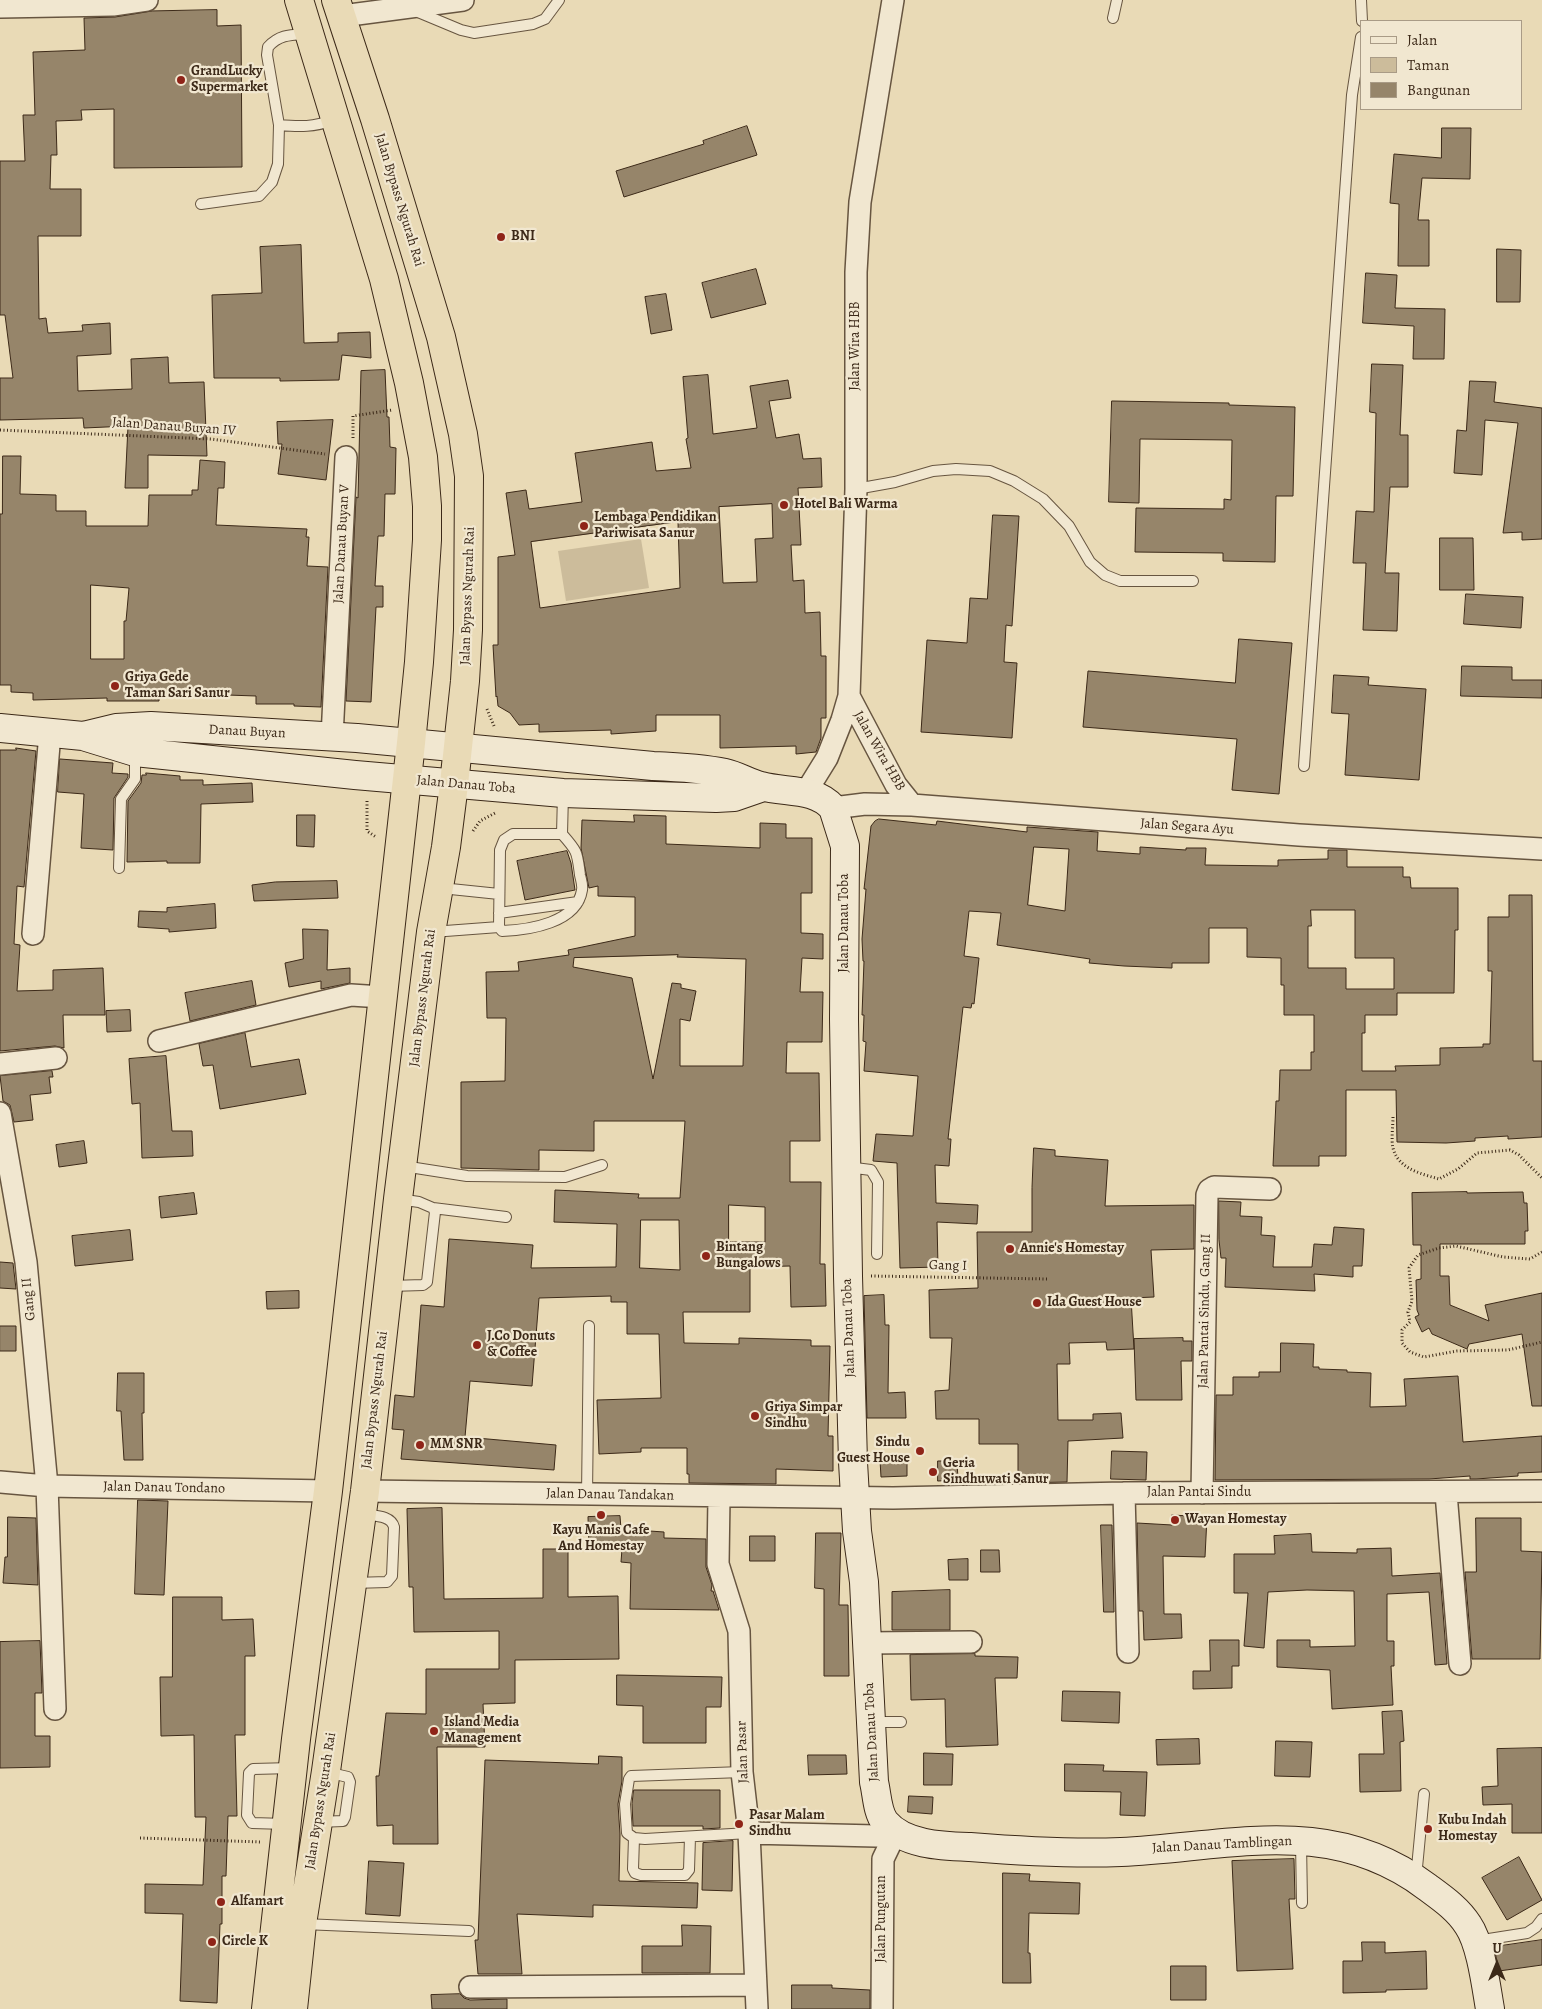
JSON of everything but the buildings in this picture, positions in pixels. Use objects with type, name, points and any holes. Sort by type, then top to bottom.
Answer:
[{"type":"highway","name":"Jalan Bypass Ngurah Rai","points":[[266,2009],[293,1768],[328,1491],[411,743],[419,662],[427,506],[423,457],[412,407],[409,383],[384,279],[300,0]]},
{"type":"highway","name":"Jalan Bypass Ngurah Rai","points":[[293,2009],[302,1924],[326,1772],[363,1502],[431,932],[440,888],[454,784],[465,681],[468,630],[470,476],[451,378],[441,337],[339,8]]},
{"type":"highway","points":[[384,279],[420,269]]},
{"type":"street","points":[[0,7],[147,0]]},
{"type":"street","points":[[339,8],[407,8],[463,0]]},
{"type":"street","name":"Jalan Wira HBB","points":[[806,792],[827,758],[842,720],[848,696],[856,489],[856,272],[860,202],[893,0]]},
{"type":"street","name":"Jalan Danau Buyan V","points":[[332,737],[346,456]]},
{"type":"street","name":"Jalan Wira HBB","points":[[848,696],[896,785],[912,805]]},
{"type":"street","name":"Danau Buyan","points":[[83,736],[116,728],[151,726],[411,743]]},
{"type":"street","name":"Danau Buyan","points":[[0,728],[83,736],[135,752],[407,779]]},
{"type":"street","points":[[33,934],[50,733]]},
{"type":"street","name":"Jalan Danau Toba","points":[[411,743],[644,765],[697,768],[726,774],[763,787],[806,792],[829,803],[833,808],[845,846],[846,1167],[855,1498],[864,1582],[874,1782],[878,1805],[884,1820],[896,1832]]},
{"type":"street","name":"Jalan Danau Toba","points":[[407,779],[563,793],[716,798],[734,797],[763,787]]},
{"type":"street","name":"Jalan Segara Ayu","points":[[833,808],[865,804],[912,805],[1290,835],[1542,849]]},
{"type":"street","points":[[160,1041],[350,995],[382,997]]},
{"type":"street","points":[[0,1064],[56,1058]]},
{"type":"street","name":"Gang II","points":[[0,1113],[26,1262],[47,1486],[55,1709]]},
{"type":"street","name":"Jalan Pantai Sindu, Gang II","points":[[1202,1493],[1207,1195],[1209,1190],[1214,1187],[1270,1190]]},
{"type":"street","name":"Jalan Danau Tondano","points":[[0,1482],[47,1486],[328,1491]]},
{"type":"street","name":"Jalan Pantai Sindu","points":[[855,1498],[1124,1493],[1446,1493],[1542,1491]]},
{"type":"street","points":[[1124,1493],[1128,1652]]},
{"type":"street","points":[[1446,1493],[1460,1664]]},
{"type":"street","name":"Jalan Danau Tandakan","points":[[363,1502],[587,1495],[855,1498]]},
{"type":"street","name":"Jalan Pasar","points":[[719,1497],[718,1564],[739,1630],[742,1772],[749,1833],[757,2009]]},
{"type":"street","points":[[868,1643],[971,1642]]},
{"type":"street","points":[[749,1833],[876,1836],[896,1832]]},
{"type":"street","name":"Jalan Danau Tamblingan","points":[[896,1832],[914,1839],[940,1845],[1031,1852],[1121,1852],[1258,1840],[1301,1840],[1328,1843],[1389,1864],[1416,1878],[1452,1906],[1469,1926],[1475,1941],[1490,2009]]},
{"type":"street","name":"Jalan Pungutan","points":[[882,2009],[883,1859],[896,1832]]},
{"type":"street","points":[[470,1987],[755,1985]]},
{"type":"lane","points":[[407,8],[460,30],[474,33],[533,24],[545,19],[559,0]]},
{"type":"lane","points":[[1113,18],[1118,0]]},
{"type":"lane","points":[[1361,0],[1362,20]]},
{"type":"lane","points":[[201,204],[259,196],[272,182],[278,164],[279,125],[267,55],[268,47],[284,35],[309,34]]},
{"type":"lane","points":[[1304,766],[1352,95],[1360,43]]},
{"type":"lane","points":[[279,125],[316,126],[335,120]]},
{"type":"lane","points":[[856,489],[895,482],[934,471],[956,469],[990,471],[1014,481],[1043,499],[1069,526],[1090,562],[1105,575],[1120,580],[1193,580]]},
{"type":"lane","points":[[118,868],[121,799],[135,779],[135,752]]},
{"type":"lane","points":[[562,834],[513,834],[504,840],[500,850],[499,894],[499,927],[502,932],[553,922],[568,913],[578,902],[582,889],[576,850],[562,834],[563,793]]},
{"type":"lane","points":[[440,888],[499,894]]},
{"type":"lane","points":[[499,913],[578,902]]},
{"type":"lane","points":[[431,932],[499,927]]},
{"type":"lane","points":[[402,1166],[467,1176],[565,1177],[602,1165]]},
{"type":"lane","points":[[846,1167],[871,1170],[878,1182],[877,1254]]},
{"type":"lane","points":[[398,1199],[419,1202],[433,1208],[506,1217]]},
{"type":"lane","points":[[389,1286],[423,1286],[426,1282],[435,1212],[433,1208]]},
{"type":"lane","points":[[587,1495],[589,1326]]},
{"type":"lane","points":[[352,1583],[387,1582],[392,1576],[393,1522],[363,1502]]},
{"type":"lane","points":[[871,1722],[901,1722]]},
{"type":"lane","points":[[287,1833],[252,1823],[248,1820],[249,1773],[253,1769],[293,1768]]},
{"type":"lane","points":[[742,1772],[631,1776],[625,1804],[627,1833],[634,1838],[749,1833]]},
{"type":"lane","points":[[1416,1878],[1424,1794]]},
{"type":"lane","points":[[634,1838],[633,1869],[635,1873],[641,1875],[685,1875],[689,1870],[690,1837]]},
{"type":"lane","points":[[1301,1840],[1302,1903]]},
{"type":"lane","points":[[1475,1941],[1527,1933],[1536,1927],[1542,1919]]},
{"type":"lane","points":[[302,1924],[470,1931]]},
{"type":"path","points":[[346,456],[353,453],[353,416],[412,407]]},
{"type":"path","name":"Jalan Danau Buyan IV","points":[[0,430],[211,439],[346,456]]},
{"type":"path","points":[[487,702],[492,724],[496,728]]},
{"type":"path","points":[[355,775],[354,785],[367,802],[367,831],[382,841],[400,842]]},
{"type":"path","points":[[446,847],[460,850],[470,845],[472,832],[480,821],[500,812]]},
{"type":"path","points":[[1393,1117],[1393,1148],[1402,1164],[1421,1174],[1439,1180],[1458,1169],[1477,1153],[1510,1150],[1519,1155],[1542,1178]]},
{"type":"path","points":[[1542,1252],[1530,1259],[1503,1257],[1456,1246],[1439,1248],[1418,1255],[1409,1268],[1412,1301],[1408,1312],[1410,1322],[1402,1330],[1402,1343],[1410,1352],[1424,1357],[1457,1351],[1508,1350],[1542,1342]]},
{"type":"path","name":"Gang I","points":[[848,1276],[1048,1279]]},
{"type":"path","points":[[140,1838],[287,1833]]},
{"type":"green space","points":[[641,539],[649,588],[566,601],[558,551]]},
{"type":"place","name":"GrandLucky Supermarket","points":[[181,80]]},
{"type":"place","name":"BNI","points":[[501,237]]},
{"type":"place","name":"Hotel Bali Warma","points":[[784,505]]},
{"type":"place","name":"Lembaga Pendidikan Pariwisata Sanur","points":[[584,526]]},
{"type":"place","name":"Griya Gede Taman Sari Sanur","points":[[115,686]]},
{"type":"place","name":"Annie's Homestay","points":[[1010,1249]]},
{"type":"place","name":"Bintang Bungalows","points":[[706,1256]]},
{"type":"place","name":"Ida Guest House","points":[[1037,1303]]},
{"type":"place","name":"J.Co Donuts & Coffee","points":[[477,1345]]},
{"type":"place","name":"Griya Simpar Sindhu","points":[[755,1416]]},
{"type":"place","name":"MM SNR","points":[[420,1445]]},
{"type":"place","name":"Sindu Guest House","points":[[920,1451]]},
{"type":"place","name":"Geria Sindhuwati Sanur","points":[[933,1472]]},
{"type":"place","name":"Kayu Manis Cafe And Homestay","points":[[601,1515]]},
{"type":"place","name":"Wayan Homestay","points":[[1175,1520]]},
{"type":"place","name":"Island Media Management","points":[[434,1731]]},
{"type":"place","name":"Pasar Malam Sindhu","points":[[739,1824]]},
{"type":"place","name":"Kubu Indah Homestay","points":[[1428,1829]]},
{"type":"place","name":"Alfamart","points":[[221,1902]]},
{"type":"place","name":"Circle K","points":[[212,1942]]}]
